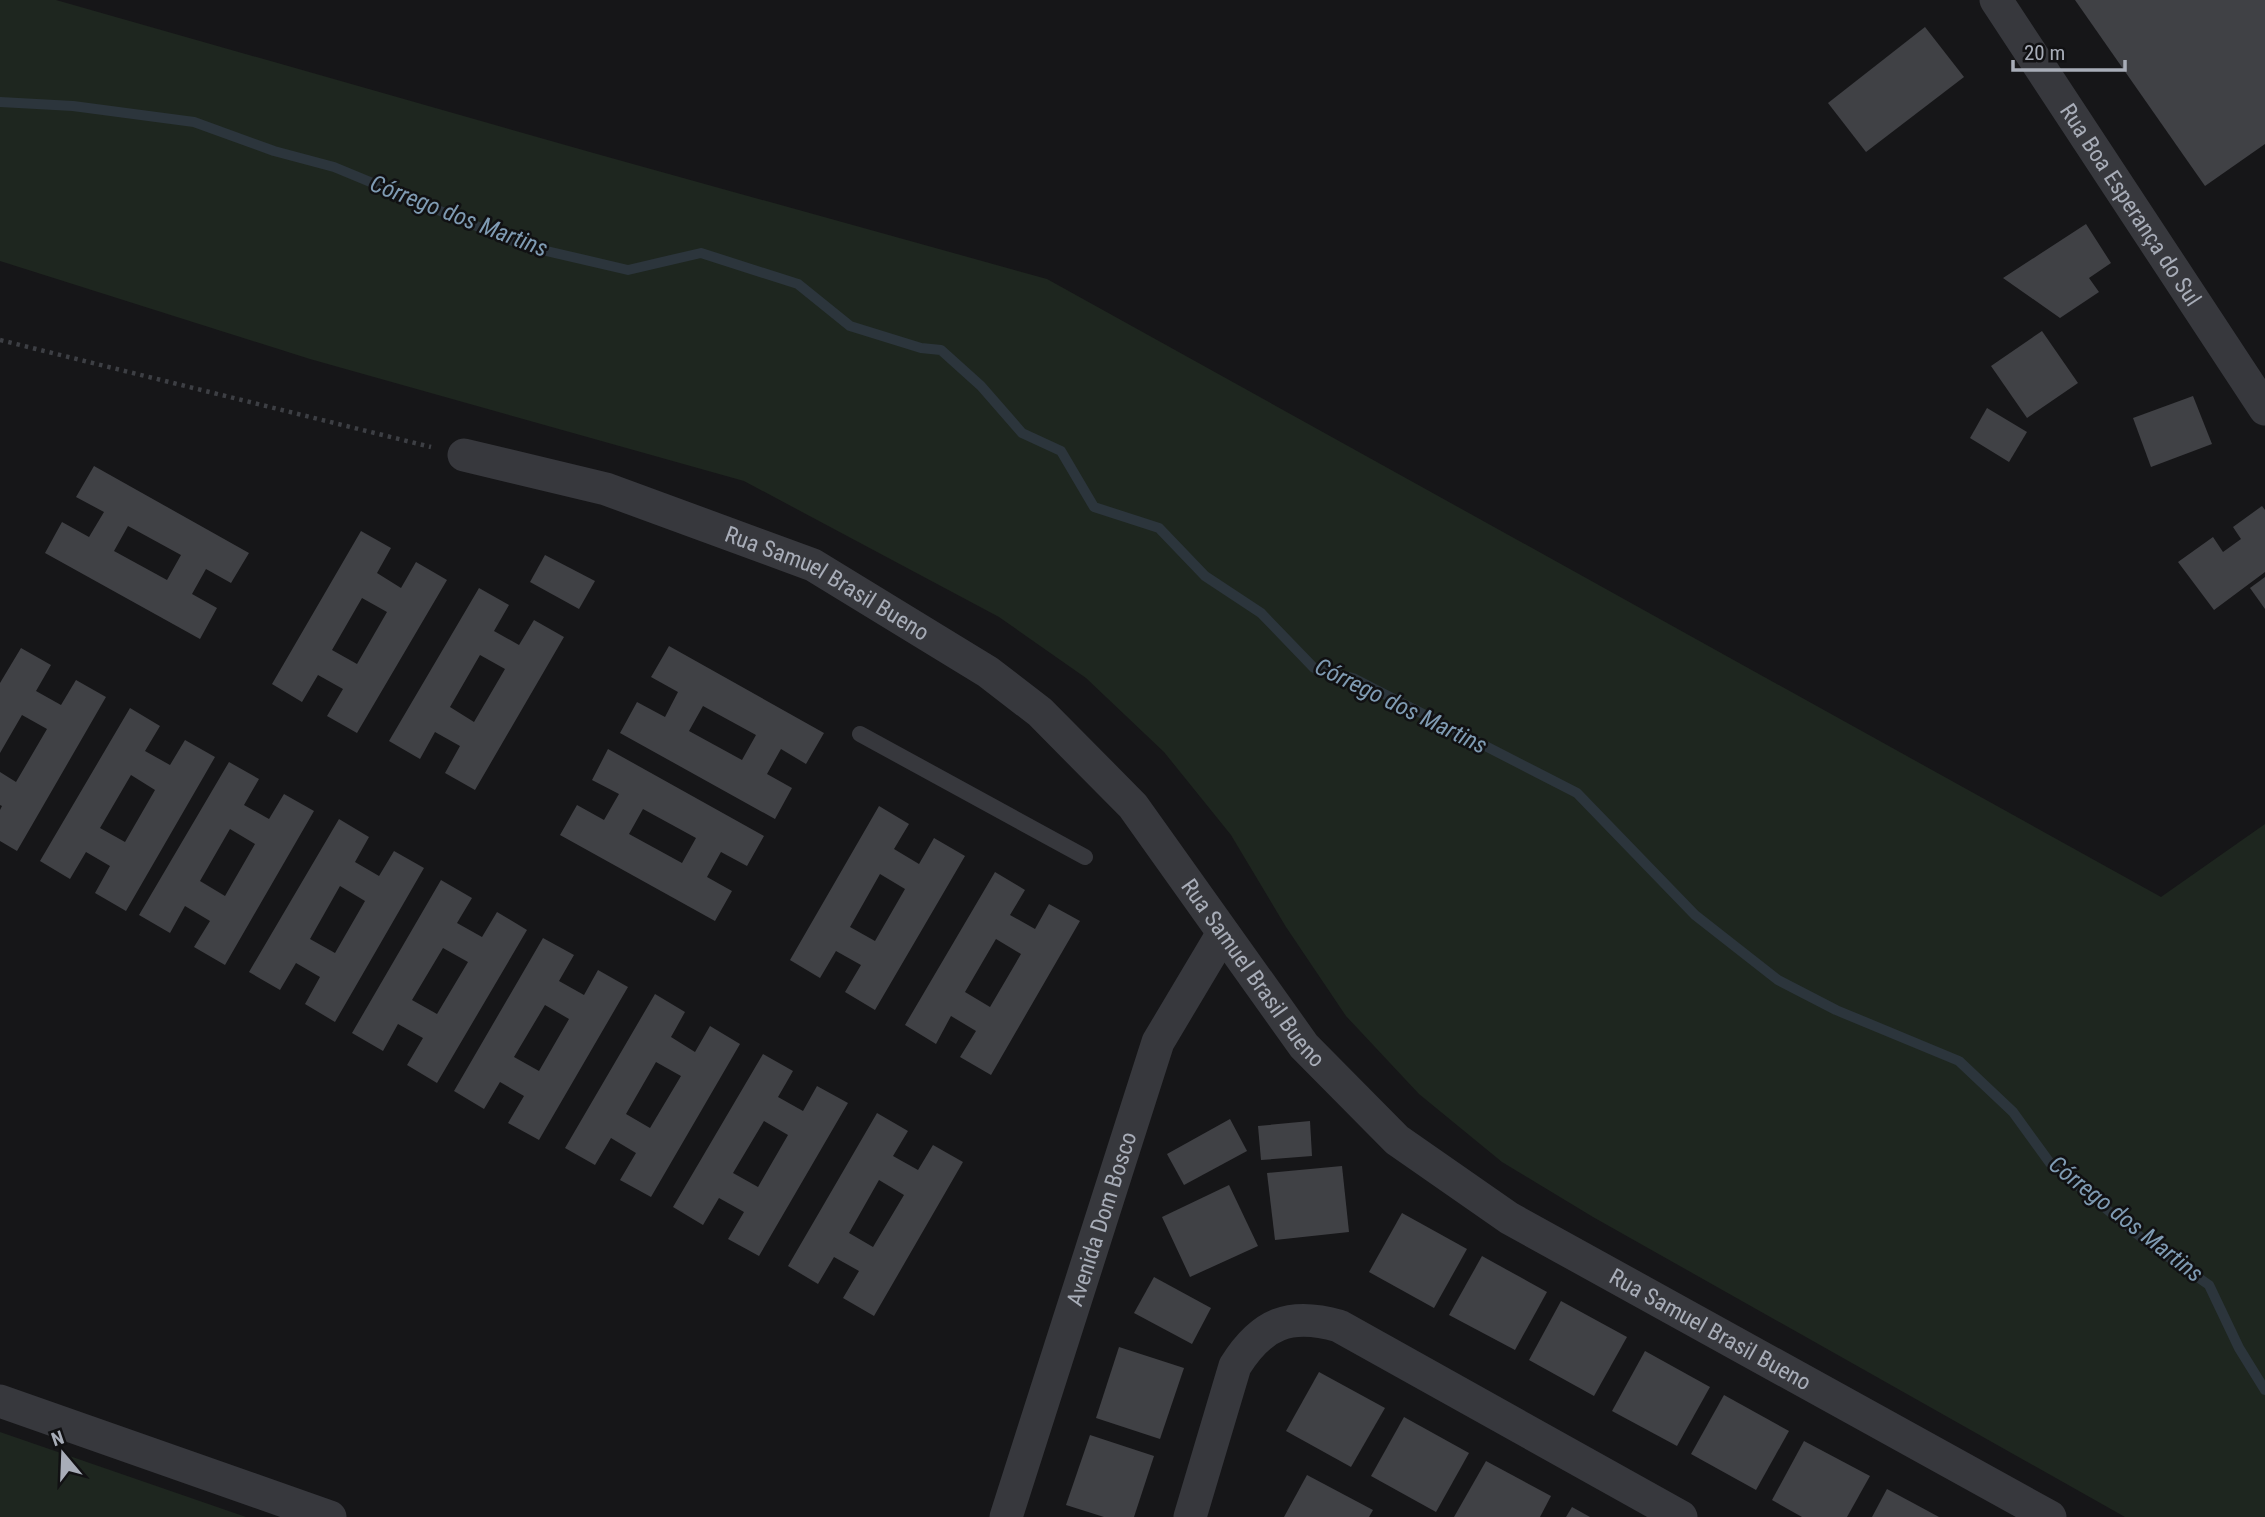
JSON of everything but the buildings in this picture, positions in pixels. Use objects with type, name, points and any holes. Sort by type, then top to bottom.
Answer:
[{"type":"street","name":"Rua Boa Esperança do Sul","points":[[1996,0],[2265,410]]},
{"type":"street","name":"Rua Samuel Brasil Bueno","points":[[464,455],[606,489],[813,565],[989,672],[1040,712],[1133,806],[1304,1046],[1397,1140],[1509,1218],[2050,1517]]},
{"type":"street","name":"Avenida Dom Bosco","points":[[1006,1517],[1158,1042],[1223,933]]},
{"type":"street","points":[[1190,1517],[1236,1366],[1248,1346],[1267,1329],[1290,1320],[1315,1319],[1339,1326],[1681,1517]]},
{"type":"street","points":[[0,1402],[330,1517]]},
{"type":"lane","points":[[860,734],[1085,856]]},
{"type":"path","points":[[0,340],[464,455]]},
{"type":"shaded area","points":[[0,0],[56,0],[1047,279],[2161,897],[2265,824],[2265,1517],[2125,1517],[1593,1217],[1502,1162],[1419,1094],[1346,1016],[1286,927],[1231,835],[1164,752],[1086,678],[999,617],[744,481],[310,359],[0,261]]},
{"type":"shaded area","points":[[0,1432],[246,1517],[0,1517]]},
{"type":"waterway","name":"Córrego dos Martins","points":[[0,102],[73,106],[194,122],[274,151],[334,167],[525,246],[628,270],[701,253],[798,284],[850,326],[921,348],[941,350],[981,386],[1022,433],[1061,451],[1094,507],[1159,528],[1205,576],[1261,613],[1314,668],[1353,678],[1577,793],[1695,915],[1778,980],[1836,1010],[1959,1061],[2013,1112],[2050,1163],[2148,1243],[2209,1285],[2239,1348],[2265,1390]]}]
